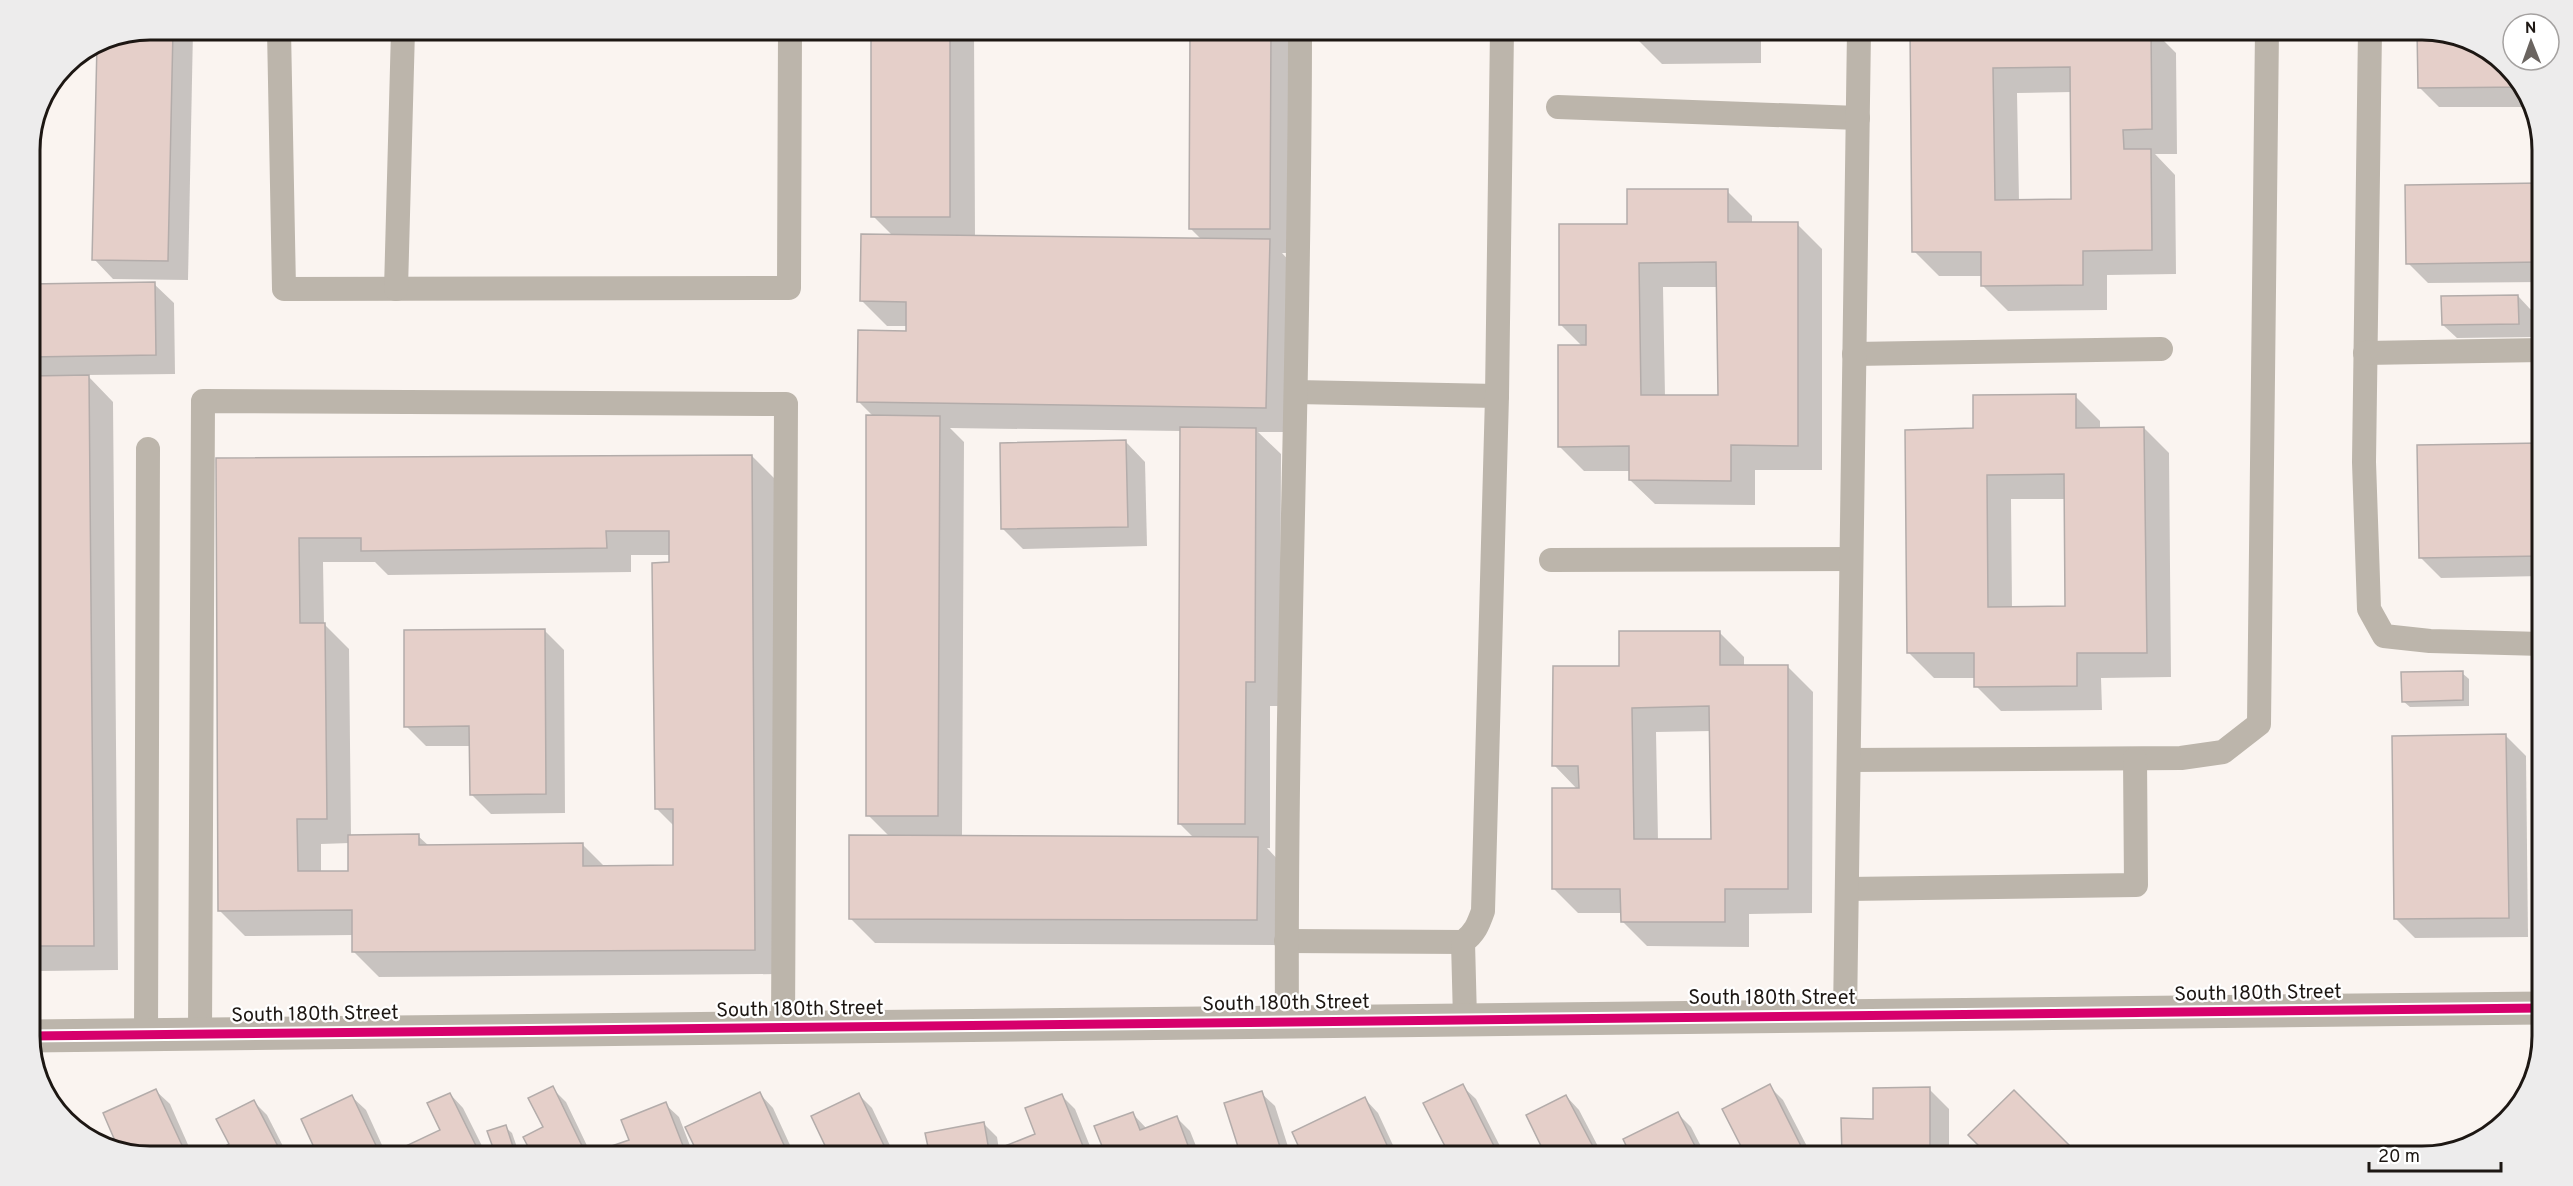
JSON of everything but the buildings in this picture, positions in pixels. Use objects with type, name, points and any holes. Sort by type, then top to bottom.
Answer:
[{"type":"street","name":"South 180th Street","points":[[41,1036],[2532,1008]]},
{"type":"lane","points":[[279,40],[284,289],[789,288],[790,40]]},
{"type":"lane","points":[[396,289],[403,40]]},
{"type":"lane","points":[[1287,1022],[1286,854],[1300,219],[1300,40]]},
{"type":"lane","points":[[1286,941],[1462,942],[1472,935],[1478,926],[1482,911],[1497,396],[1502,40]]},
{"type":"lane","points":[[1845,1016],[1859,40]]},
{"type":"lane","points":[[1849,760],[2181,758],[2223,752],[2259,724],[2267,40]]},
{"type":"lane","points":[[2370,40],[2364,462],[2369,609],[2384,636],[2430,641],[2532,644]]},
{"type":"lane","points":[[1558,107],[1858,118]]},
{"type":"lane","points":[[1854,354],[2160,349]]},
{"type":"lane","points":[[2365,353],[2532,350]]},
{"type":"lane","points":[[1296,392],[1394,392],[1497,396]]},
{"type":"lane","points":[[200,1034],[203,401],[786,404],[783,1028]]},
{"type":"lane","points":[[146,1035],[148,448]]},
{"type":"lane","points":[[1551,560],[1851,560]]},
{"type":"lane","points":[[1847,889],[2136,885],[2135,759]]},
{"type":"lane","points":[[1462,942],[1465,1019]]},
{"type":"cycle path","points":[[41,1036],[2532,1008]]}]
